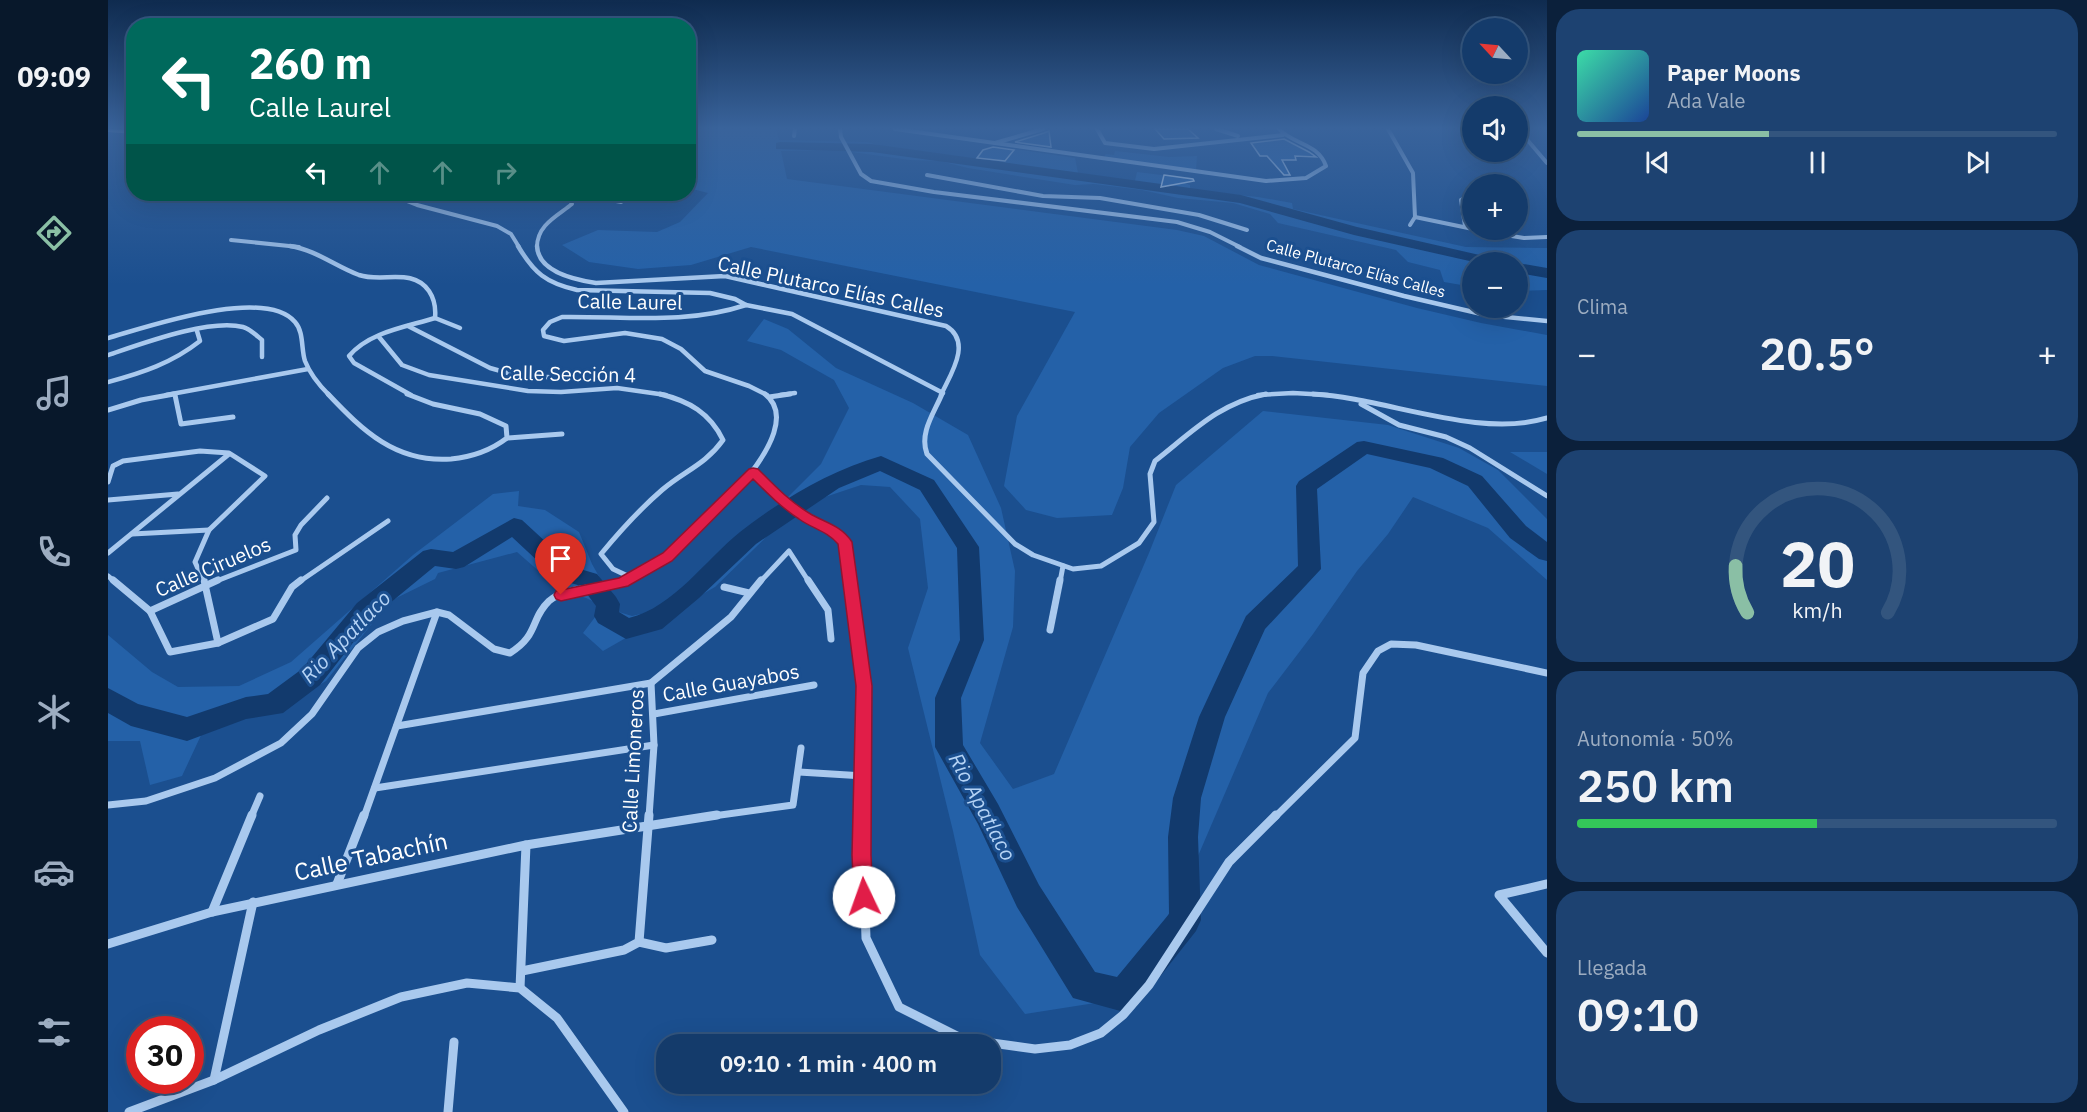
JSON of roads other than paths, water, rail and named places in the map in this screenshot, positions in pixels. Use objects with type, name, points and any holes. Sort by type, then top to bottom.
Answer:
[{"type":"street","name":"Calle Plutarco Elías Calles","points":[[871,181],[1051,207],[1130,215],[1196,226],[1260,258],[1486,315],[1547,321]]},
{"type":"street","points":[[959,181],[1042,196],[1100,198],[1199,215],[1247,230]]},
{"type":"street","points":[[1265,181],[1294,181]]},
{"type":"street","points":[[1410,225],[1415,218],[1413,181]]},
{"type":"street","points":[[1042,196],[1051,207]]},
{"type":"street","points":[[1461,200],[1462,206]]},
{"type":"street","name":"Calle Laurel","points":[[407,201],[497,226],[511,234],[528,262],[546,280],[560,286],[577,290],[710,293],[735,299],[746,305],[792,314],[943,393]]},
{"type":"street","name":"Calle Plutarco Elías Calles","points":[[570,201],[572,204],[544,226],[536,245],[541,260],[556,273],[582,282],[725,276],[925,320],[951,328],[959,339],[960,353],[924,435],[923,444],[927,454],[1015,544],[1033,555],[1063,566],[1073,568],[1101,566],[1138,543],[1154,522],[1150,474],[1155,461],[1226,408],[1242,399],[1264,393],[1287,392],[1483,423],[1520,423],[1547,418]]},
{"type":"street","points":[[616,201],[621,202]]},
{"type":"street","points":[[1415,218],[1462,226]]},
{"type":"street","points":[[1528,238],[1547,237]]},
{"type":"street","points":[[231,240],[308,249],[349,271],[367,277],[408,277],[417,281],[433,295],[437,312],[435,318]]},
{"type":"street","name":"Calle Laurel","points":[[746,305],[709,316],[679,320],[562,317],[550,322],[543,330],[544,336],[554,341],[576,341],[601,334],[622,332],[655,337],[680,348],[704,370],[748,386],[769,397]]},
{"type":"street","points":[[108,338],[180,316],[258,306],[274,308],[291,316],[300,328],[308,369],[348,416],[401,454],[421,458],[478,455],[499,446],[507,438],[562,434]]},
{"type":"street","points":[[460,328],[435,318],[366,341],[353,350],[349,356],[354,363],[405,393],[433,404],[480,414],[506,426],[507,438]]},
{"type":"street","points":[[108,355],[148,341],[227,325],[244,327],[262,340],[262,357]]},
{"type":"street","points":[[408,326],[490,368],[518,375],[574,378]]},
{"type":"street","points":[[141,329],[148,341]]},
{"type":"street","points":[[108,382],[165,366],[187,353],[200,341],[197,331]]},
{"type":"street","name":"Calle Sección 4","points":[[379,337],[402,365],[421,373],[513,391],[556,392],[602,388],[645,390],[688,403],[720,428],[723,440],[713,456],[698,468],[665,487],[619,532],[601,554],[607,566],[615,572],[632,578]]},
{"type":"street","points":[[108,410],[141,400],[308,369]]},
{"type":"street","points":[[108,805],[146,801],[215,778],[281,743],[312,714],[358,648],[378,632],[403,621],[437,612],[450,615],[494,650],[510,654],[525,646],[534,633],[542,611],[551,599],[561,595],[612,586],[632,578],[667,557],[753,472],[763,456],[776,421],[777,410],[769,397],[795,393]]},
{"type":"street","points":[[175,395],[181,424],[232,417]]},
{"type":"street","points":[[1355,401],[1399,424],[1446,437],[1470,448],[1547,496]]},
{"type":"street","points":[[108,482],[113,466],[123,461],[200,451],[229,453],[265,477],[209,530],[195,562],[206,585],[218,643]]},
{"type":"street","points":[[108,553],[229,453]]},
{"type":"street","points":[[753,472],[781,500],[805,518],[834,530],[845,542],[864,686],[862,855],[866,938],[899,1007],[963,1039],[1035,1048],[1070,1045],[1101,1033],[1123,1015],[1149,985],[1229,862],[1354,738],[1363,673],[1378,651],[1391,644],[1416,645],[1547,673]]},
{"type":"street","points":[[108,500],[178,494]]},
{"type":"street","name":"Calle Ciruelos","points":[[150,612],[206,585],[296,550],[295,535],[301,525],[327,498]]},
{"type":"street","points":[[108,576],[150,612],[170,652],[218,643],[273,619],[292,587],[388,521]]},
{"type":"street","points":[[132,534],[209,530]]},
{"type":"street","name":"Calle Limoneros","points":[[639,942],[642,922],[646,825],[654,745],[651,683],[731,617],[749,593],[789,551],[828,610],[831,639]]},
{"type":"street","points":[[1050,630],[1063,566]]},
{"type":"street","points":[[724,587],[749,593]]},
{"type":"street","points":[[337,884],[375,788],[437,612]]},
{"type":"street","points":[[397,726],[651,683]]},
{"type":"street","name":"Calle Guayabos","points":[[654,714],[814,685]]},
{"type":"street","points":[[375,788],[654,745]]},
{"type":"street","points":[[801,748],[799,772],[864,776]]},
{"type":"street","name":"Calle Tabachín","points":[[108,945],[212,912],[253,902],[526,845],[646,825],[793,805],[799,772]]},
{"type":"street","points":[[212,912],[260,796]]},
{"type":"street","points":[[520,988],[526,845]]},
{"type":"street","points":[[1547,884],[1499,895],[1547,953]]},
{"type":"street","points":[[214,1080],[253,902]]},
{"type":"street","points":[[522,971],[624,950],[639,942],[665,950],[712,940]]},
{"type":"street","points":[[129,1112],[214,1080],[319,1030],[401,997],[467,983],[520,988],[557,1018],[624,1112]]},
{"type":"street","points":[[448,1112],[454,1042]]},
{"type":"waterway","points":[[1102,181],[1241,199],[1354,231],[1462,255]]},
{"type":"waterway","points":[[1528,270],[1547,273]]},
{"type":"waterway","name":"Rio Apatlaco","points":[[108,699],[131,714],[187,729],[246,708],[274,705],[311,677],[365,610],[431,557],[456,561],[514,526],[565,573],[589,580],[608,604],[606,616],[626,629],[653,622],[691,592],[748,538],[832,483],[881,463],[927,485],[968,547],[972,640],[948,698],[949,747],[988,814],[1028,896],[1085,986],[1124,995],[1185,920],[1183,837],[1187,798],[1212,717],[1255,623],[1287,589],[1310,569],[1306,486],[1364,447],[1436,463],[1475,481],[1518,532],[1547,553]]}]
